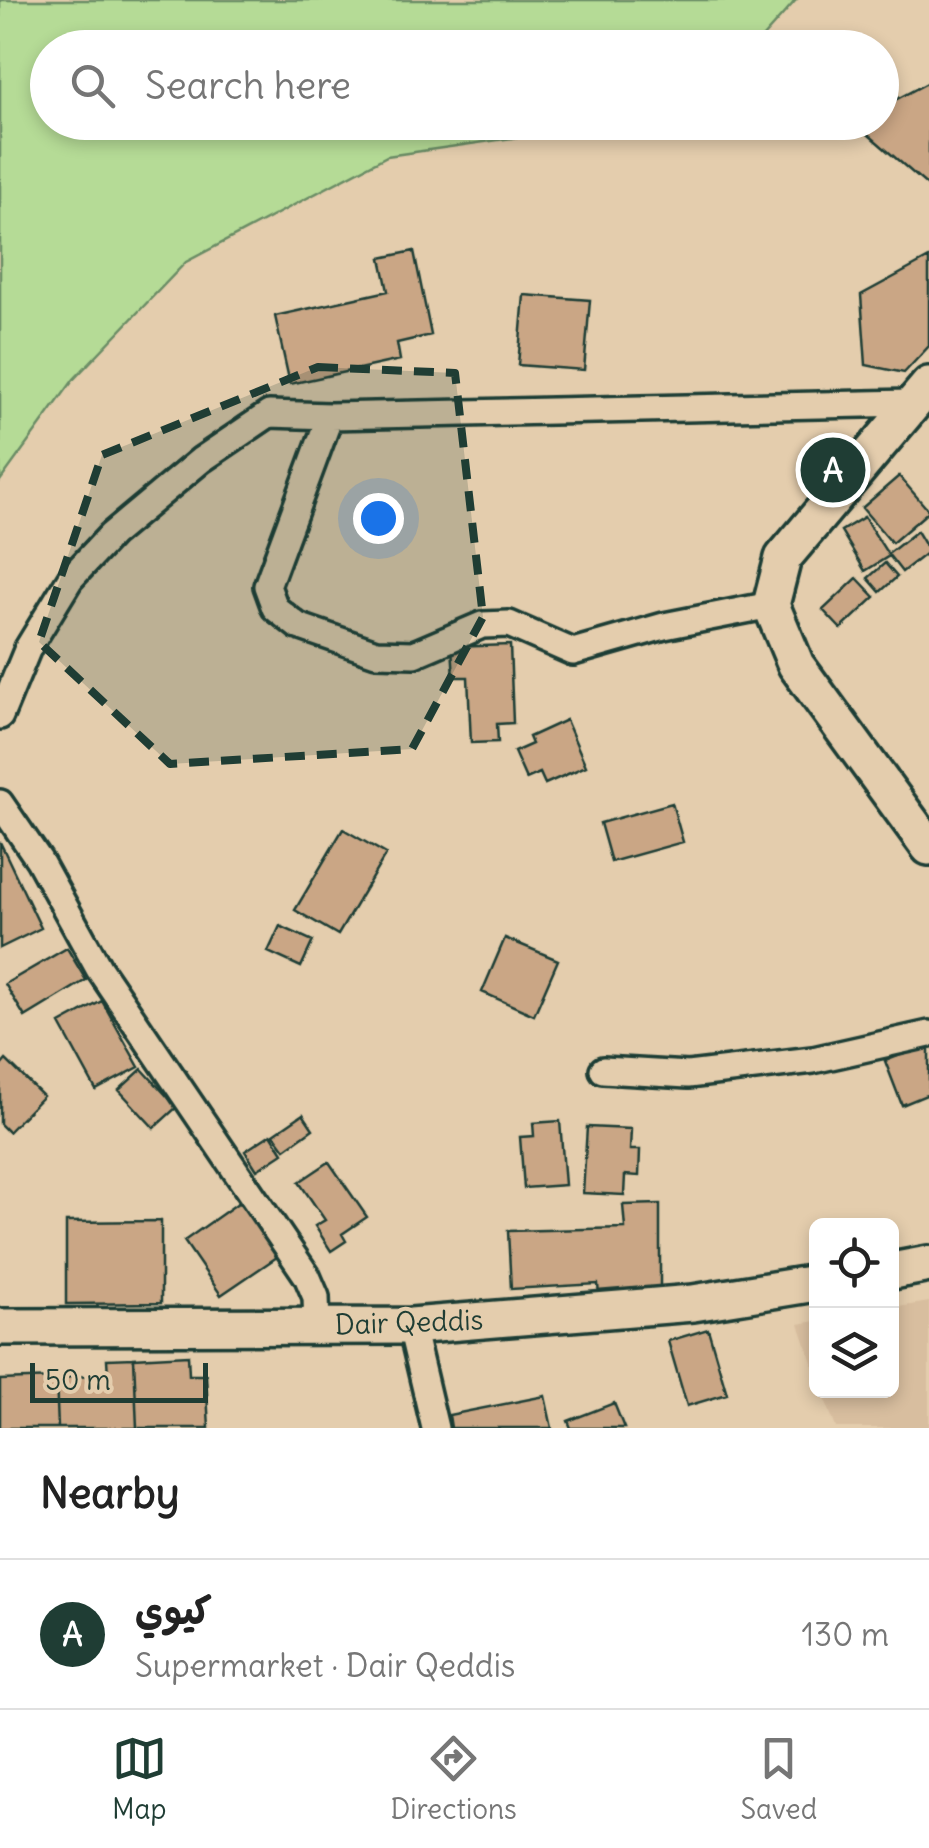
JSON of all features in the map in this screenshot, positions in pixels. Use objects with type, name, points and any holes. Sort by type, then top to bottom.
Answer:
[{"type":"main road","points":[[919,394],[783,558],[770,606],[796,665],[929,847]]},
{"type":"main road","points":[[899,1269],[929,1264]]},
{"type":"main road","name":"Dair Qeddis","points":[[0,1327],[411,1326],[693,1303],[809,1284]]},
{"type":"street","points":[[0,716],[28,648],[70,578],[111,536],[202,460],[269,414],[330,416],[919,394]]},
{"type":"street","points":[[330,416],[267,586],[275,608],[298,626],[376,653],[414,654],[482,624],[509,624],[573,652],[664,626],[770,606]]},
{"type":"street","points":[[0,803],[39,860],[99,969],[307,1276],[316,1297],[317,1326]]},
{"type":"street","points":[[603,1070],[688,1075],[813,1060],[929,1034]]},
{"type":"street","points":[[411,1326],[435,1428]]},
{"type":"highlighted area","points":[[318,367],[455,373],[483,617],[412,749],[170,764],[39,642],[102,455]]},
{"type":"shaded area","points":[[929,1302],[929,1428],[836,1428],[825,1398],[899,1398],[899,1307]]},
{"type":"shaded area","points":[[809,1322],[809,1353],[799,1324]]},
{"type":"green space","points":[[0,0],[796,0],[769,30],[30,30],[30,140],[499,140],[387,156],[186,262],[74,379],[0,481]]},
{"type":"building","points":[[929,82],[929,187],[875,140],[899,140],[899,98]]},
{"type":"building","points":[[414,251],[431,335],[397,343],[400,360],[290,384],[275,316],[388,291],[381,258]]},
{"type":"building","points":[[929,258],[929,346],[904,373],[866,365],[861,295]]},
{"type":"building","points":[[524,295],[590,300],[584,370],[518,365]]},
{"type":"building","points":[[899,476],[929,511],[892,543],[862,508]]},
{"type":"building","points":[[864,517],[889,556],[865,571],[841,531]]},
{"type":"building","points":[[917,531],[929,551],[902,572],[888,554]]},
{"type":"building","points":[[885,563],[897,577],[880,592],[868,578]]},
{"type":"building","points":[[857,578],[875,597],[841,629],[823,610]]},
{"type":"building","points":[[510,645],[513,723],[497,724],[498,742],[471,743],[468,677],[454,677],[452,647]]},
{"type":"building","points":[[566,720],[586,766],[545,784],[540,773],[526,779],[514,752],[532,744],[529,737]]},
{"type":"building","points":[[672,803],[683,842],[611,862],[600,823]]},
{"type":"building","points":[[343,829],[386,854],[338,935],[295,910]]},
{"type":"building","points":[[0,842],[41,928],[0,948]]},
{"type":"building","points":[[280,926],[313,941],[301,967],[268,952]]},
{"type":"building","points":[[505,938],[558,960],[534,1015],[482,992]]},
{"type":"building","points":[[67,948],[86,980],[25,1017],[5,984]]},
{"type":"building","points":[[102,1001],[139,1067],[96,1090],[60,1024]]},
{"type":"building","points":[[929,1044],[929,1094],[902,1105],[885,1061]]},
{"type":"building","points":[[6,1060],[43,1096],[8,1132],[0,1124],[0,1067]]},
{"type":"building","points":[[142,1069],[177,1107],[154,1128],[119,1090]]},
{"type":"building","points":[[303,1114],[313,1129],[285,1149],[274,1134]]},
{"type":"building","points":[[560,1121],[565,1185],[524,1188],[520,1137],[534,1136],[533,1123]]},
{"type":"building","points":[[587,1127],[631,1129],[630,1150],[640,1150],[639,1176],[625,1175],[624,1195],[583,1193]]},
{"type":"building","points":[[271,1134],[283,1153],[257,1170],[245,1151]]},
{"type":"building","points":[[329,1162],[367,1217],[342,1234],[346,1241],[331,1251],[315,1226],[325,1220],[299,1182]]},
{"type":"building","points":[[245,1198],[283,1253],[221,1295],[184,1241]]},
{"type":"building","points":[[660,1204],[660,1293],[599,1296],[598,1284],[511,1289],[508,1231],[625,1228],[623,1205]]},
{"type":"building","points":[[161,1221],[161,1303],[66,1304],[66,1222]]},
{"type":"building","points":[[708,1329],[727,1394],[687,1406],[668,1341]]},
{"type":"building","points":[[188,1355],[189,1375],[206,1375],[209,1428],[137,1428],[134,1358]]},
{"type":"building","points":[[134,1358],[137,1428],[58,1428],[56,1378],[108,1375],[107,1359]]},
{"type":"building","points":[[56,1378],[58,1428],[0,1428],[0,1380]]},
{"type":"building","points":[[545,1396],[552,1428],[451,1428],[449,1415]]},
{"type":"building","points":[[614,1403],[624,1428],[571,1428],[568,1421]]},
{"type":"place","name":"كيوي","points":[[833,470]]}]
